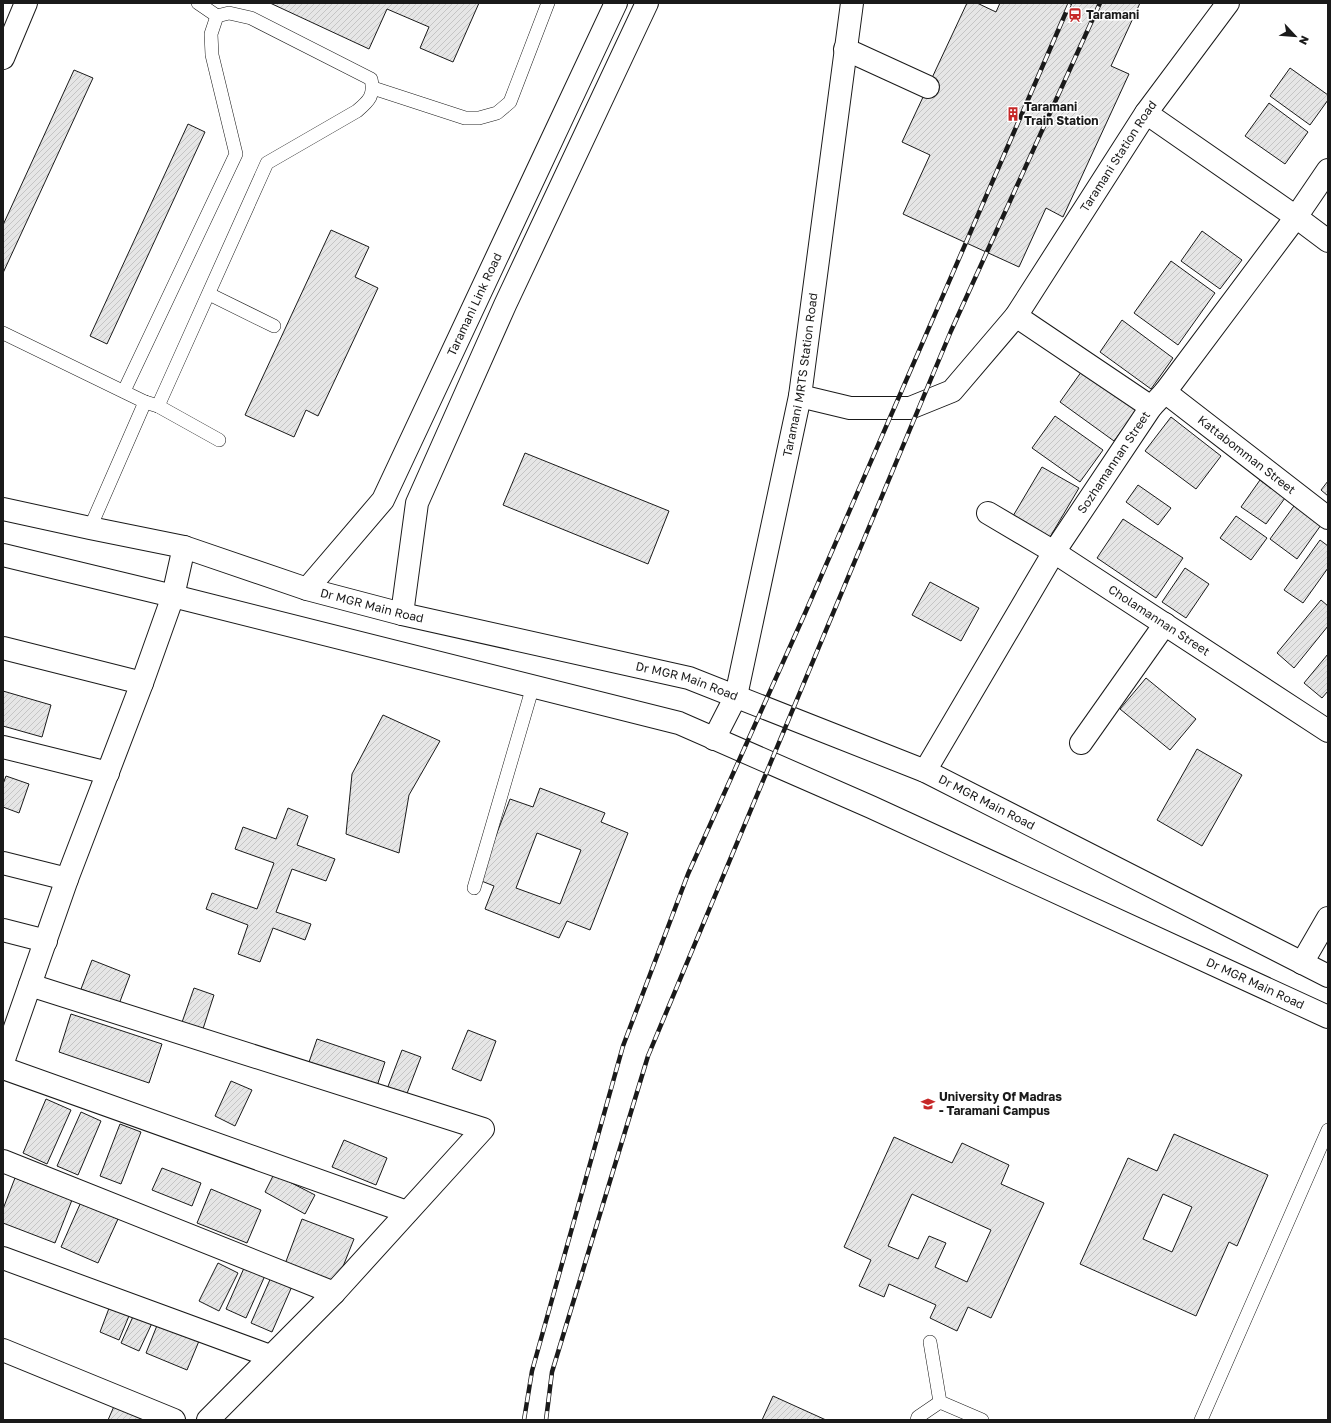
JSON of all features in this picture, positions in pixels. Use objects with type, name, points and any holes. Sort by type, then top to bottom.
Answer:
[{"type":"street","points":[[3,58],[26,3]]},
{"type":"street","name":"Taramani Link Road","points":[[307,589],[383,500],[616,3]]},
{"type":"street","points":[[402,614],[418,503],[505,305],[647,3]]},
{"type":"street","name":"Taramani MRTS Station Road","points":[[714,739],[736,696],[800,396],[852,3]]},
{"type":"street","name":"Taramani Station Road","points":[[800,396],[850,408],[910,408],[952,391],[1016,316],[1146,113],[1228,3]]},
{"type":"street","points":[[845,49],[928,87]]},
{"type":"street","points":[[1146,113],[1296,217],[1328,241]]},
{"type":"street","name":"Sozhamannan Street","points":[[924,771],[1054,552],[1158,399],[1296,217],[1328,170]]},
{"type":"street","name":"Kattabomman Street","points":[[1016,316],[1158,399],[1328,518]]},
{"type":"street","name":"Dr MGR Main Road","points":[[3,509],[184,547],[307,589],[402,614],[689,678],[924,771],[1328,976]]},
{"type":"street","name":"Cholamannan Street","points":[[988,513],[1054,552],[1328,732]]},
{"type":"street","points":[[3,1062],[6,1041],[30,985],[67,879],[142,683],[173,596],[184,547]]},
{"type":"street","name":"Dr MGR Main Road","points":[[3,555],[173,596],[679,723],[871,807],[1328,1017]]},
{"type":"street","points":[[1081,743],[1165,624]]},
{"type":"street","points":[[3,648],[142,683]]},
{"type":"street","points":[[3,747],[108,773]]},
{"type":"street","points":[[3,862],[67,879]]},
{"type":"street","points":[[1302,963],[1328,918]]},
{"type":"street","points":[[3,930],[46,941]]},
{"type":"street","points":[[30,985],[483,1129],[334,1293],[208,1420]]},
{"type":"street","points":[[3,1068],[407,1212]]},
{"type":"street","points":[[3,1161],[334,1293]]},
{"type":"street","points":[[3,1258],[270,1356]]},
{"type":"street","points":[[3,1350],[174,1420]]},
{"type":"lane","points":[[158,406],[267,164],[357,111],[369,102],[373,88],[371,79],[251,18],[229,13],[217,16],[198,3]]},
{"type":"lane","points":[[373,88],[465,118],[479,118],[497,113],[510,102],[548,3]]},
{"type":"lane","points":[[124,391],[236,154],[212,56],[211,34],[217,16]]},
{"type":"lane","points":[[209,294],[274,326]]},
{"type":"lane","points":[[3,334],[145,402],[158,406],[219,440]]},
{"type":"lane","points":[[90,528],[145,402]]},
{"type":"lane","points":[[474,888],[533,686]]},
{"type":"lane","points":[[1201,1420],[1328,1130]]},
{"type":"lane","points":[[930,1342],[940,1402]]},
{"type":"lane","points":[[917,1420],[918,1417],[940,1402]]},
{"type":"lane","points":[[940,1402],[982,1420]]},
{"type":"building","points":[[270,3],[479,3],[453,62],[420,48],[429,27],[387,9],[369,49]]},
{"type":"building","name":"Taramani Train Station","points":[[967,3],[977,3],[996,12],[1000,3],[1140,3],[1111,66],[1129,74],[1063,217],[1046,208],[1019,267],[903,214],[930,155],[902,142]]},
{"type":"building","points":[[1290,68],[1328,95],[1328,100],[1310,125],[1270,96]]},
{"type":"building","points":[[74,70],[93,78],[3,273],[3,225]]},
{"type":"building","points":[[1269,103],[1308,132],[1285,164],[1245,136]]},
{"type":"building","points":[[188,124],[205,132],[107,344],[90,336]]},
{"type":"building","points":[[331,230],[369,247],[355,277],[378,288],[318,416],[306,410],[294,437],[245,415]]},
{"type":"building","points":[[1202,231],[1242,260],[1220,289],[1181,261]]},
{"type":"building","points":[[1171,261],[1215,293],[1178,345],[1134,313]]},
{"type":"building","points":[[1122,320],[1173,358],[1151,389],[1100,352]]},
{"type":"building","points":[[1084,368],[1139,407],[1114,441],[1060,402]]},
{"type":"building","points":[[1055,416],[1103,450],[1080,482],[1032,448]]},
{"type":"building","points":[[1171,417],[1221,456],[1196,489],[1145,451]]},
{"type":"building","points":[[525,453],[669,511],[648,564],[503,505]]},
{"type":"building","points":[[1042,467],[1079,488],[1050,537],[1013,516]]},
{"type":"building","points":[[1260,480],[1285,498],[1266,524],[1241,507]]},
{"type":"building","points":[[1328,481],[1328,496],[1321,490]]},
{"type":"building","points":[[1138,485],[1171,508],[1158,525],[1126,502]]},
{"type":"building","points":[[1294,506],[1321,525],[1297,559],[1270,539]]},
{"type":"building","points":[[1236,516],[1267,538],[1251,560],[1220,538]]},
{"type":"building","points":[[1123,519],[1183,558],[1156,598],[1097,558]]},
{"type":"building","points":[[1320,540],[1328,546],[1328,568],[1303,603],[1284,590]]},
{"type":"building","points":[[1185,568],[1209,584],[1186,618],[1162,602]]},
{"type":"building","points":[[930,582],[979,608],[961,641],[912,615]]},
{"type":"building","points":[[1321,600],[1328,606],[1328,626],[1294,668],[1277,653]]},
{"type":"building","points":[[1328,654],[1328,691],[1322,698],[1304,683]]},
{"type":"building","points":[[1146,678],[1196,719],[1170,750],[1120,709]]},
{"type":"building","points":[[3,691],[51,705],[42,737],[3,726]]},
{"type":"building","points":[[383,715],[440,741],[409,795],[399,853],[346,834],[352,774]]},
{"type":"building","points":[[1197,749],[1242,775],[1202,846],[1157,820]]},
{"type":"building","points":[[6,776],[29,784],[19,813],[3,807],[3,784]]},
{"type":"building","points":[[540,788],[605,813],[601,822],[628,833],[590,930],[567,921],[559,938],[485,909],[494,886],[479,880],[510,799],[533,807]],"holes":[[[537,833],[581,850],[560,904],[516,888]]]},
{"type":"building","points":[[288,808],[308,816],[297,845],[335,859],[326,881],[292,869],[276,912],[311,924],[305,940],[273,928],[260,962],[238,954],[248,925],[206,909],[212,893],[257,909],[274,863],[235,849],[243,827],[276,839]]},
{"type":"building","points":[[92,960],[130,975],[119,1004],[81,989]]},
{"type":"building","points":[[194,988],[214,995],[201,1035],[180,1028]]},
{"type":"building","points":[[71,1014],[162,1044],[149,1083],[59,1052]]},
{"type":"building","points":[[468,1030],[496,1041],[481,1081],[452,1069]]},
{"type":"building","points":[[317,1039],[385,1062],[376,1089],[308,1065]]},
{"type":"building","points":[[402,1050],[421,1057],[406,1096],[387,1089]]},
{"type":"building","points":[[231,1081],[252,1090],[235,1126],[215,1116]]},
{"type":"building","points":[[46,1099],[71,1110],[47,1164],[23,1153]]},
{"type":"building","points":[[81,1112],[101,1121],[78,1175],[57,1166]]},
{"type":"building","points":[[120,1124],[141,1132],[121,1184],[100,1176]]},
{"type":"building","points":[[1174,1134],[1268,1175],[1237,1246],[1229,1242],[1196,1316],[1080,1264],[1128,1158],[1157,1171]],"holes":[[[1163,1194],[1192,1207],[1172,1252],[1143,1239]]]},
{"type":"building","points":[[894,1137],[952,1163],[962,1143],[1009,1165],[1001,1184],[1044,1203],[991,1318],[968,1307],[957,1331],[930,1318],[936,1305],[889,1284],[884,1297],[859,1286],[871,1260],[844,1247]],"holes":[[[912,1194],[991,1230],[967,1282],[935,1267],[946,1243],[929,1236],[918,1259],[888,1246]]]},
{"type":"building","points":[[344,1140],[387,1158],[376,1185],[332,1167]]},
{"type":"building","points":[[162,1168],[201,1183],[192,1206],[152,1190]]},
{"type":"building","points":[[274,1174],[315,1195],[305,1214],[265,1192]]},
{"type":"building","points":[[15,1178],[72,1200],[55,1243],[3,1223],[3,1209]]},
{"type":"building","points":[[211,1189],[261,1210],[247,1243],[197,1223]]},
{"type":"building","points":[[81,1202],[118,1219],[98,1263],[61,1247]]},
{"type":"building","points":[[302,1219],[354,1239],[336,1284],[285,1264]]},
{"type":"building","points":[[248,1259],[268,1269],[246,1318],[226,1309]]},
{"type":"building","points":[[218,1263],[238,1273],[219,1311],[199,1301]]},
{"type":"building","points":[[272,1275],[293,1284],[272,1332],[251,1323]]},
{"type":"building","points":[[111,1303],[131,1311],[119,1340],[100,1332]]},
{"type":"building","points":[[136,1310],[154,1319],[139,1351],[121,1343]]},
{"type":"building","points":[[158,1323],[199,1341],[187,1370],[146,1353]]},
{"type":"building","points":[[773,1396],[826,1420],[762,1420]]},
{"type":"building","points":[[115,1404],[151,1420],[108,1420]]},
{"type":"railway","points":[[524,1420],[532,1371],[623,1046],[688,874],[806,611],[1070,3]]},
{"type":"railway","points":[[546,1420],[552,1372],[648,1056],[951,331],[1100,3]]},
{"type":"place","name":"Taramani","points":[[1075,15]]},
{"type":"place","name":"Taramani Train Station","points":[[1013,114]]},
{"type":"place","name":"University Of Madras - Taramani Campus","points":[[928,1104]]}]
